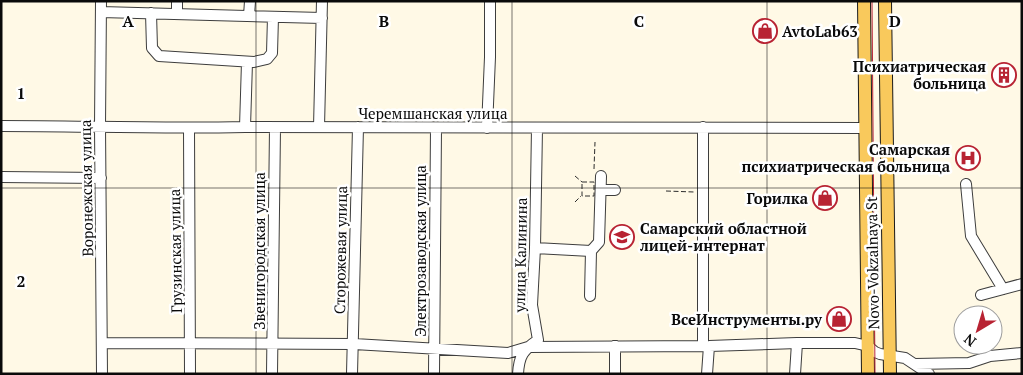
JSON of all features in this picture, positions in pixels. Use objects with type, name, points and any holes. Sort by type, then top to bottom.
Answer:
[{"type":"main road","name":"Novo-Vokzalnaya St","points":[[864,1],[868,374]]},
{"type":"main road","name":"Novo-Vokzalnaya St","points":[[885,1],[890,374]]},
{"type":"street","points":[[177,1],[177,14]]},
{"type":"street","points":[[249,16],[250,1]]},
{"type":"street","points":[[319,128],[322,1]]},
{"type":"street","points":[[487,128],[490,1]]},
{"type":"street","points":[[101,6],[151,13],[322,18]]},
{"type":"street","name":"Воронежская улица","points":[[101,6],[102,374]]},
{"type":"street","points":[[151,13],[152,48],[159,56],[247,62],[262,61],[267,59],[272,53],[273,17]]},
{"type":"street","points":[[245,127],[247,62]]},
{"type":"street","name":"Черемшанская улица","points":[[1,126],[189,128],[865,128]]},
{"type":"street","name":"Грузинская улица","points":[[189,128],[190,374]]},
{"type":"street","name":"Звенигородская улица","points":[[272,374],[274,343],[275,128]]},
{"type":"street","name":"Сторожевая улица","points":[[352,374],[358,128]]},
{"type":"street","name":"Электрозаводская улица","points":[[434,374],[436,128]]},
{"type":"street","name":"улица Калинина","points":[[518,374],[519,359],[528,346],[538,340],[532,305],[537,128]]},
{"type":"street","points":[[703,128],[707,374]]},
{"type":"street","points":[[590,296],[591,250],[599,242],[601,190],[598,175]]},
{"type":"street","points":[[1,177],[100,178]]},
{"type":"street","points":[[966,184],[971,236],[1003,289]]},
{"type":"street","points":[[601,190],[616,190]]},
{"type":"street","points":[[535,248],[591,250]]},
{"type":"street","points":[[981,295],[1022,284]]},
{"type":"street","points":[[103,343],[354,344],[508,353],[528,346],[706,346],[855,343],[868,346],[875,352],[905,358],[929,374]]},
{"type":"street","points":[[795,374],[796,343]]},
{"type":"street","points":[[615,346],[615,374]]},
{"type":"street","points":[[914,364],[969,363],[990,356],[1022,354]]},
{"type":"path","points":[[595,142],[598,175]]},
{"type":"path","points":[[575,176],[582,182],[594,182],[594,196],[582,196],[575,202]]},
{"type":"path","points":[[582,182],[582,196]]},
{"type":"path","points":[[666,191],[694,192]]},
{"type":"tram line","points":[[872,1],[875,374]]},
{"type":"place","name":"AvtoLab63","points":[[765,31]]},
{"type":"place","name":"Психиатрическая больница","points":[[1004,75]]},
{"type":"place","name":"Самарская психиатрическая больница","points":[[968,158]]},
{"type":"place","name":"Горилка","points":[[825,198]]},
{"type":"place","name":"Самарский областной лицей-интернат","points":[[622,237]]},
{"type":"place","name":"ВсеИнструменты.ру","points":[[839,319]]}]
